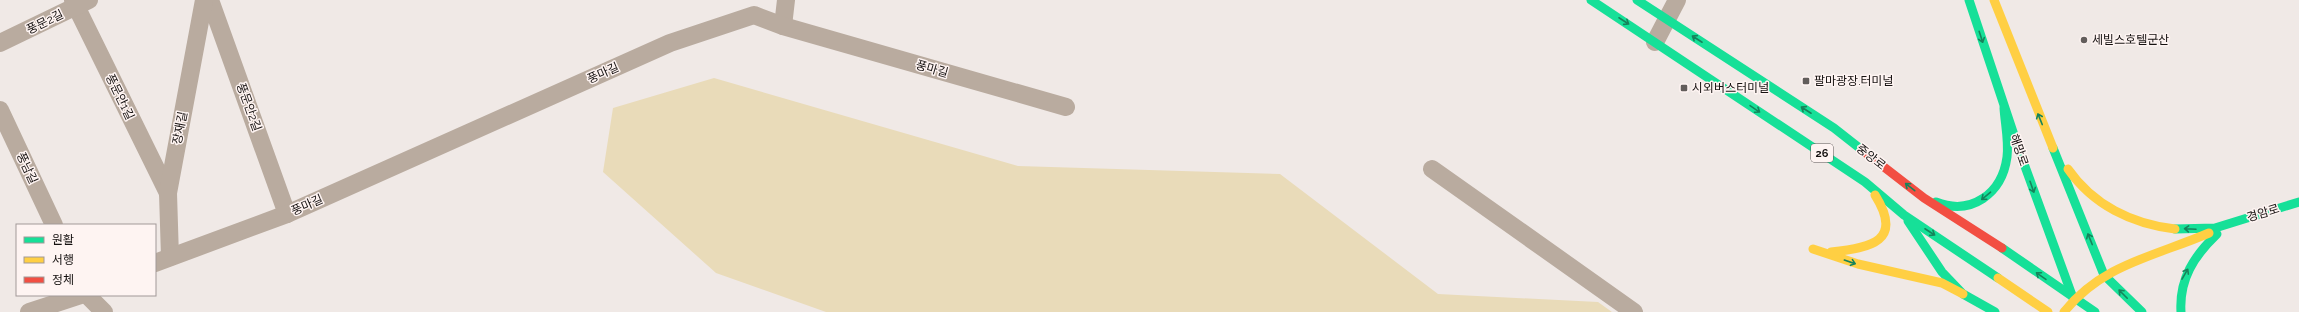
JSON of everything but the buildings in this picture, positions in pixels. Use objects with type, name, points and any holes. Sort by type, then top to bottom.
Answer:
[{"type":"main road","name":"중앙로","points":[[1591,0],[1865,182],[1904,215],[2048,312]]},
{"type":"main road","name":"중앙로","points":[[1637,0],[1834,128],[1924,198],[1996,244],[2073,298]]},
{"type":"main road","name":"해망로","points":[[1969,0],[2004,108],[2073,298]]},
{"type":"main road","points":[[1994,0],[2104,275],[2142,312]]},
{"type":"main road","points":[[1924,198],[1952,208],[1967,206],[1982,200],[1992,192],[2001,179],[2007,163],[2004,108]]},
{"type":"main road","points":[[2052,148],[2083,189],[2116,211],[2140,222],[2171,228],[2205,230],[2228,224]]},
{"type":"main road","points":[[1865,182],[1887,213],[1888,226],[1885,235],[1877,242],[1855,250],[1830,252],[1813,249],[1858,264],[1942,283],[1995,312]]},
{"type":"main road","name":"경암로","points":[[2228,224],[2299,202]]},
{"type":"main road","points":[[1904,215],[1942,272],[1963,294]]},
{"type":"main road","points":[[2064,312],[2073,298],[2104,275],[2167,249],[2190,242],[2228,224]]},
{"type":"main road","points":[[2181,312],[2182,280],[2201,248],[2228,224]]},
{"type":"main road","name":"26","points":[[2073,298],[2095,312]]},
{"type":"street","name":"장재길","points":[[163,260],[168,193],[204,0]]},
{"type":"street","name":"풍문안2길","points":[[210,0],[287,214]]},
{"type":"street","points":[[783,26],[786,0]]},
{"type":"street","points":[[1655,42],[1666,18],[1677,0]]},
{"type":"street","name":"풍문안1길","points":[[80,2],[168,193]]},
{"type":"street","name":"풍문2길","points":[[0,43],[80,2]]},
{"type":"street","name":"풍마길","points":[[163,260],[287,214],[670,43],[754,15],[783,26],[1066,107]]},
{"type":"street","name":"풍남길","points":[[0,110],[54,224]]},
{"type":"street","points":[[1432,169],[1634,312]]},
{"type":"street","points":[[29,312],[78,296]]},
{"type":"street","points":[[88,296],[104,312]]},
{"type":"shaded area","points":[[714,78],[1018,166],[1280,174],[1438,294],[1598,302],[1612,312],[826,312],[716,273],[603,172],[613,108]]},
{"type":"traffic: fast","points":[[1591,0],[1865,182],[1904,215],[1998,278]]},
{"type":"traffic: fast","points":[[1637,0],[1834,128],[1862,150]]},
{"type":"traffic: fast","points":[[1969,0],[2019,150],[2073,298]]},
{"type":"traffic: fast","points":[[1936,202],[1949,206],[1973,204],[1983,199],[1999,182],[2007,157],[2004,108]]},
{"type":"traffic: fast","points":[[2053,148],[2104,275],[2142,312]]},
{"type":"traffic: fast","points":[[2175,229],[2215,228],[2299,202]]},
{"type":"traffic: fast","points":[[1908,221],[1942,272],[1963,294],[1995,312]]},
{"type":"traffic: fast","points":[[2181,312],[2181,300],[2185,279],[2201,251],[2217,234]]},
{"type":"traffic: fast","points":[[2002,248],[2095,312]]},
{"type":"traffic: slow","points":[[1994,0],[2053,148]]},
{"type":"traffic: slow","points":[[2068,169],[2089,193],[2115,211],[2144,223],[2175,229]]},
{"type":"traffic: slow","points":[[1831,252],[1859,248],[1879,239],[1884,232],[1886,223],[1883,210],[1875,195]]},
{"type":"traffic: slow","points":[[2064,312],[2079,296],[2095,283],[2113,272],[2150,255],[2209,233]]},
{"type":"traffic: slow","points":[[1813,249],[1858,264],[1942,283],[1963,294]]},
{"type":"traffic: slow","points":[[1998,278],[2048,312]]},
{"type":"traffic: jam","points":[[1862,150],[1924,198],[2002,248]]},
{"type":"place","name":"세빌스호텔군산","points":[[2084,40]]},
{"type":"place","name":"팔마광장.터미널","points":[[1806,81]]},
{"type":"place","name":"시외버스터미널","points":[[1684,88]]}]
